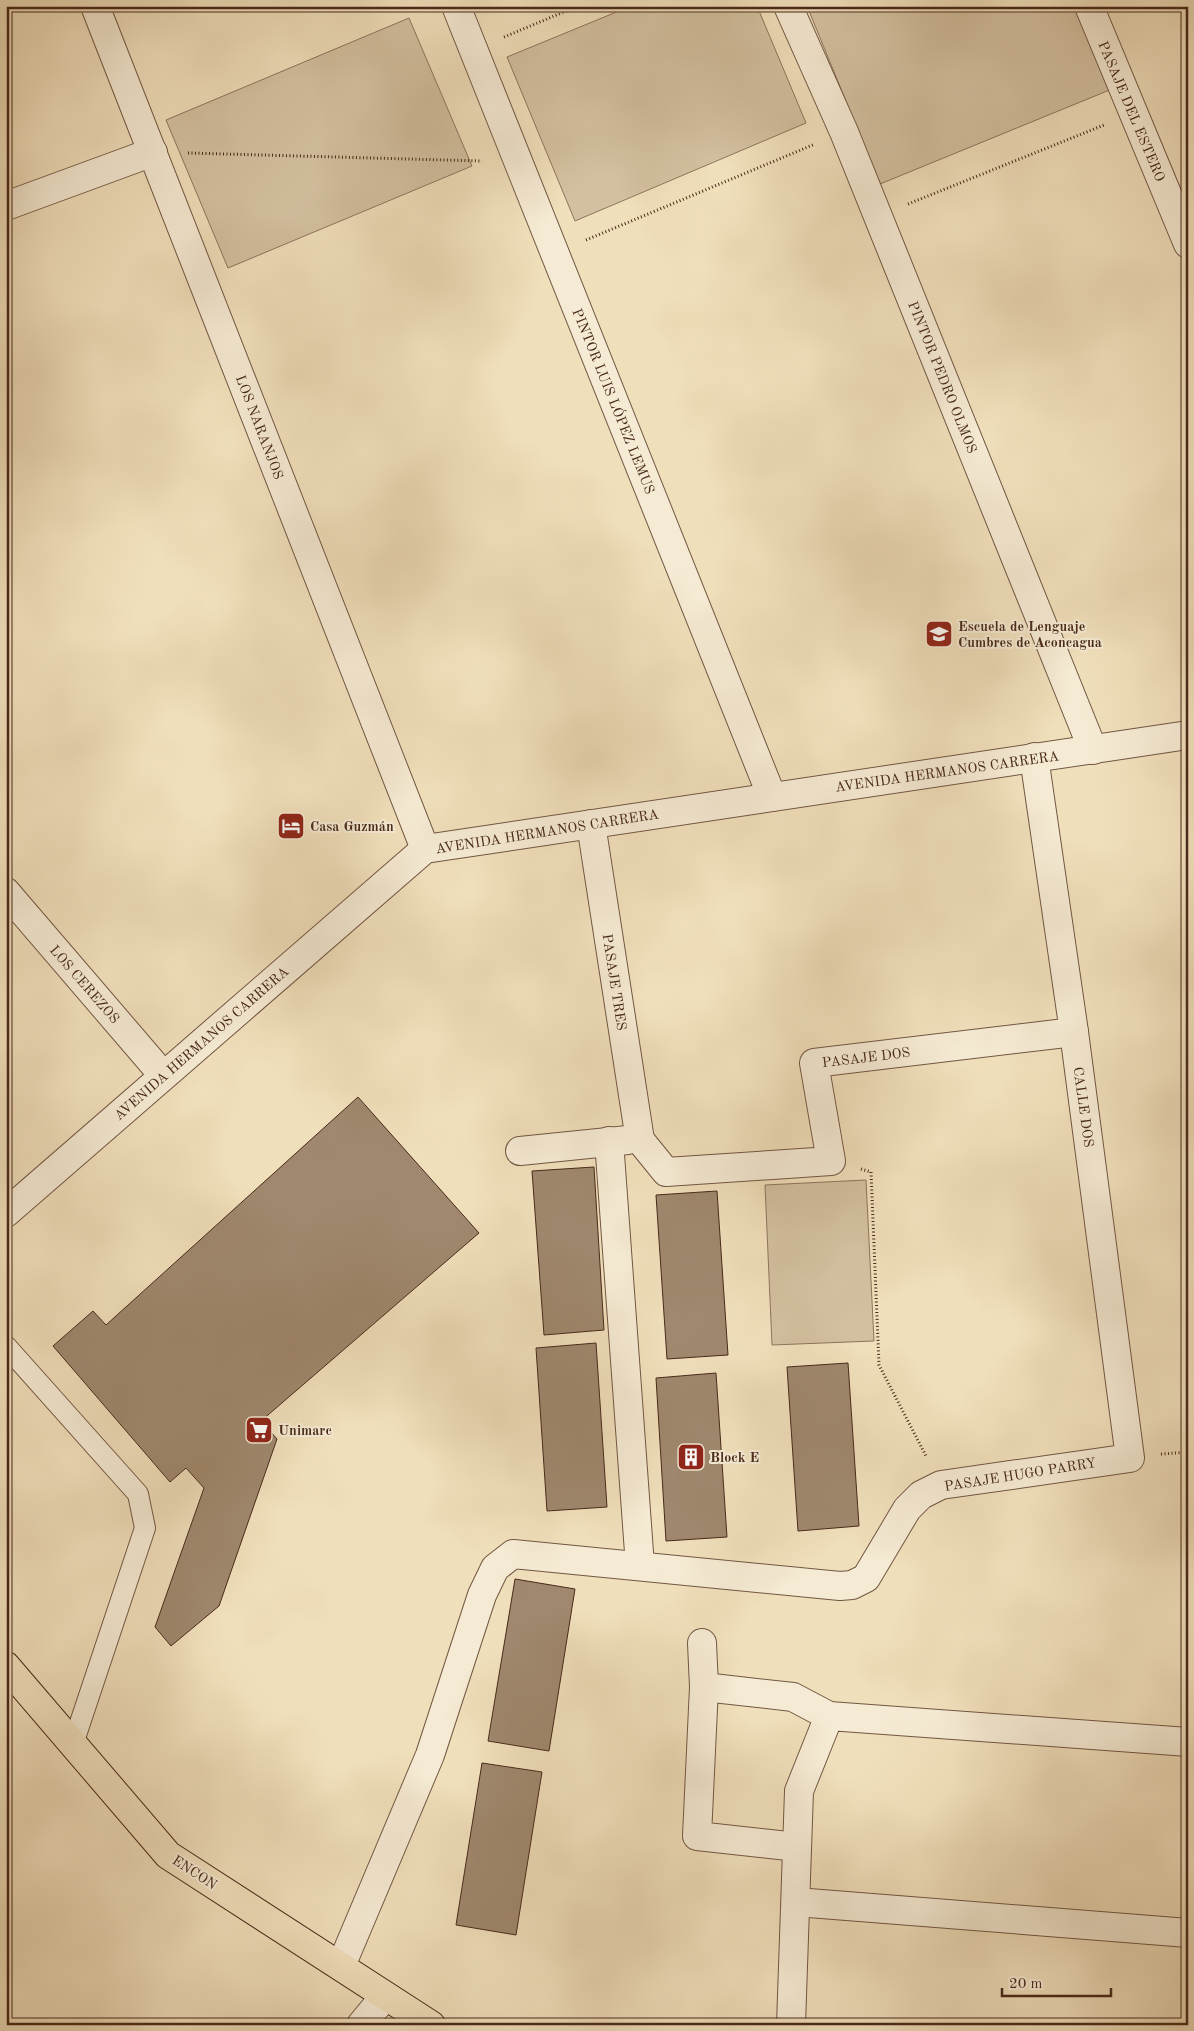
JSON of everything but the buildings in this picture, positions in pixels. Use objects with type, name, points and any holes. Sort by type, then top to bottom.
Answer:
[{"type":"main road","name":"ENCON","points":[[6,1666],[168,1856],[342,1966],[384,1996],[430,2025]]},
{"type":"street","name":"LOS NARANJOS","points":[[95,6],[425,849]]},
{"type":"street","name":"PINTOR LUIS LÓPEZ LEMUS","points":[[456,6],[772,797]]},
{"type":"street","name":"PINTOR PEDRO OLMOS","points":[[788,6],[844,132],[1093,750]]},
{"type":"street","name":"PASAJE DEL ESTERO","points":[[1089,6],[1188,244]]},
{"type":"street","points":[[6,206],[153,152]]},
{"type":"street","name":"AVENIDA HERMANOS CARRERA","points":[[6,1213],[425,849],[1188,735]]},
{"type":"street","name":"CALLE DOS","points":[[1034,757],[1074,1032],[1130,1458]]},
{"type":"street","name":"PASAJE TRES","points":[[592,824],[640,1140]]},
{"type":"street","name":"LOS CEREZOS","points":[[6,892],[163,1075]]},
{"type":"street","name":"PASAJE DOS","points":[[831,1161],[814,1063],[1074,1032]]},
{"type":"street","points":[[520,1150],[609,1141],[640,1140],[666,1172],[831,1161]]},
{"type":"street","points":[[342,1966],[430,1755],[482,1595],[496,1568],[513,1554],[640,1566],[609,1141]]},
{"type":"street","name":"PASAJE HUGO PARRY","points":[[640,1566],[840,1586],[852,1585],[866,1578],[907,1509],[921,1495],[941,1485],[1130,1458]]},
{"type":"street","points":[[702,1643],[704,1687],[697,1836],[798,1847]]},
{"type":"street","points":[[704,1687],[793,1697],[830,1716],[1188,1742]]},
{"type":"street","points":[[791,2025],[799,1791],[830,1716]]},
{"type":"street","points":[[796,1902],[1188,1933]]},
{"type":"street","points":[[361,2025],[384,1996]]},
{"type":"lane","points":[[6,1346],[138,1494],[145,1528],[73,1744]]},
{"type":"path","points":[[473,50],[578,6]]},
{"type":"path","points":[[878,217],[1133,114]]},
{"type":"path","points":[[555,253],[844,132]]},
{"type":"path","points":[[153,152],[518,162]]},
{"type":"path","points":[[831,1161],[872,1172],[879,1365],[941,1485]]},
{"type":"shaded area","points":[[631,6],[757,6],[806,123],[575,221],[507,57]]},
{"type":"shaded area","points":[[807,6],[1078,6],[1112,89],[880,184]]},
{"type":"shaded area","points":[[409,18],[472,166],[228,268],[166,120]]},
{"type":"shaded area","points":[[866,1180],[874,1341],[772,1345],[765,1185]]},
{"type":"place","name":"Escuela de Lenguaje Cumbres de Aconcagua","points":[[939,634]]},
{"type":"place","name":"Casa Guzmán","points":[[291,826]]},
{"type":"place","name":"Unimarc","points":[[259,1430]]},
{"type":"place","name":"Block E","points":[[691,1457]]}]
